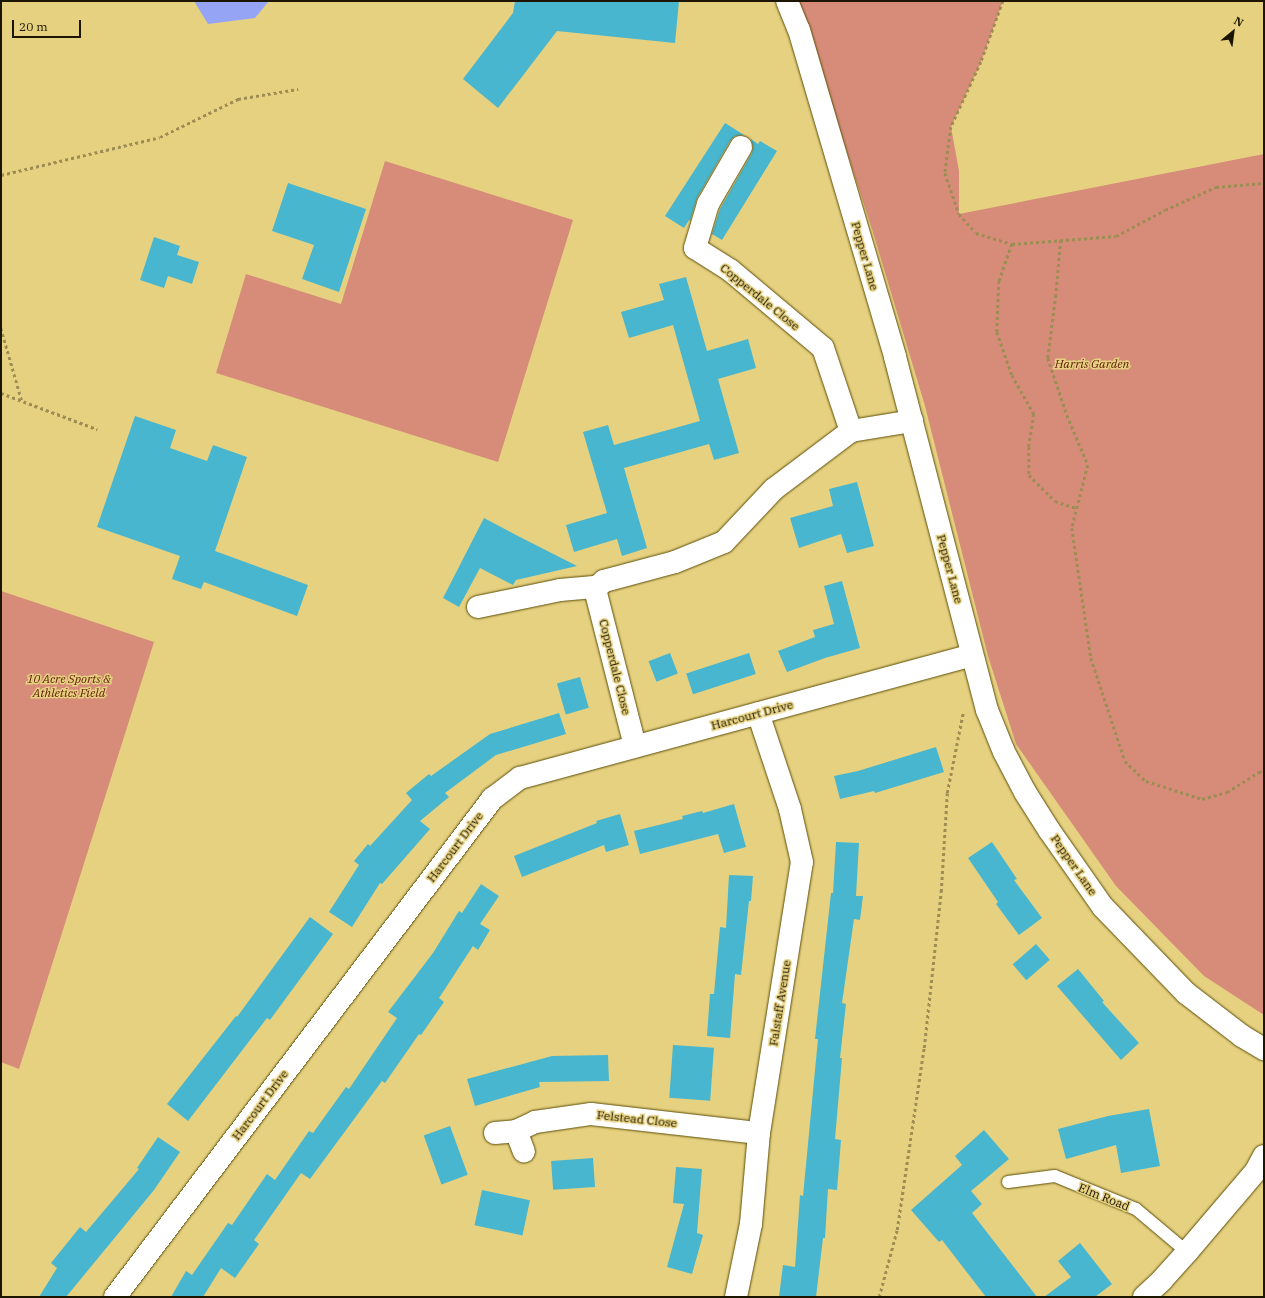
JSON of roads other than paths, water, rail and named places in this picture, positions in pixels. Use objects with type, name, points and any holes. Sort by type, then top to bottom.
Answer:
[{"type":"street","name":"Pepper Lane","points":[[787,1],[799,30],[893,349],[987,710],[1004,752],[1025,792],[1049,830],[1103,907],[1186,993],[1242,1036],[1264,1050]]},
{"type":"street","name":"Copperdale Close","points":[[741,147],[708,204],[695,248],[730,270],[823,348],[851,431]]},
{"type":"street","points":[[478,606],[560,590],[597,587],[604,581],[675,562],[724,542],[774,489],[851,431],[912,421]]},
{"type":"street","name":"Copperdale Close","points":[[597,587],[596,593],[635,746]]},
{"type":"street","name":"Harcourt Drive","points":[[115,1297],[492,799],[520,778],[972,655]]},
{"type":"street","name":"Falstaff Avenue","points":[[736,1297],[751,1224],[759,1133],[802,862],[790,809],[758,713]]},
{"type":"street","name":"Felstead Close","points":[[524,1152],[506,1132],[535,1122],[591,1114],[759,1133]]},
{"type":"street","points":[[1144,1297],[1162,1280],[1187,1252],[1256,1171],[1264,1156]]},
{"type":"lane","name":"Elm Road","points":[[1008,1182],[1056,1176],[1136,1210],[1187,1252]]},
{"type":"water","points":[[194,1],[269,1],[255,18],[208,24]]},
{"type":"park label","name":"Harris Garden","points":[[1092,364]]},
{"type":"park label","name":"10 Acre Sports & Athletics Field","points":[[69,686]]}]
